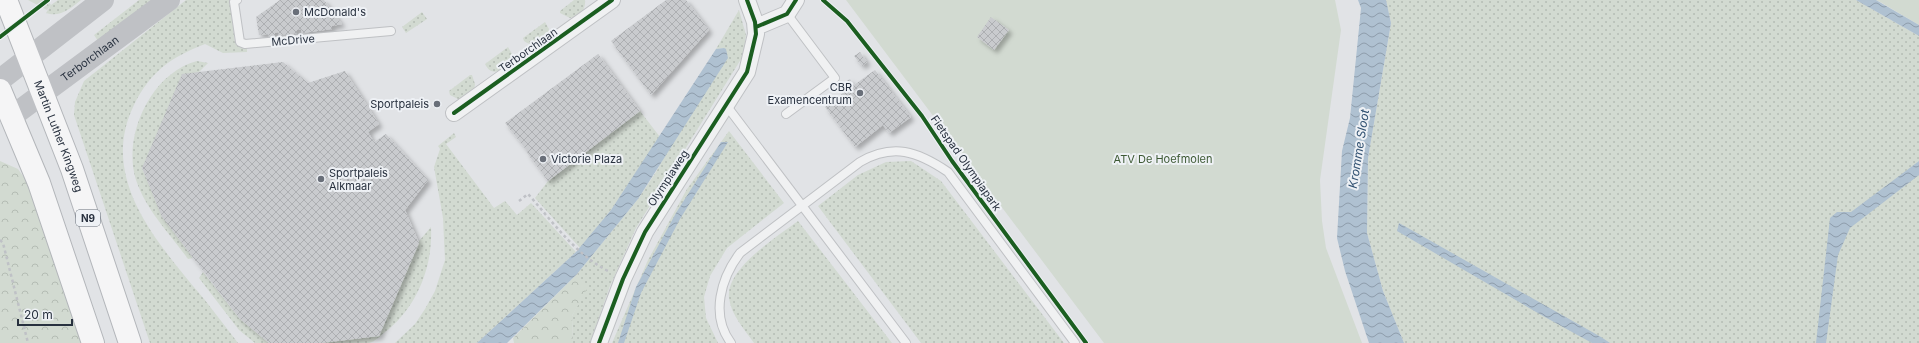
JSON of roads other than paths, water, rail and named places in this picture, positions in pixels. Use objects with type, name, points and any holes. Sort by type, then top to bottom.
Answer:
[{"type":"highway","name":"Martin Luther Kingweg","points":[[6,0],[72,169],[130,343]]},
{"type":"highway","points":[[0,90],[41,191],[93,343]]},
{"type":"main road","points":[[0,80],[103,0]]},
{"type":"main road","name":"Terborchlaan","points":[[11,117],[169,0]]},
{"type":"street","name":"Terborchlaan","points":[[454,113],[612,0]]},
{"type":"street","name":"Olympiaweg","points":[[599,343],[623,279],[645,232],[747,72],[755,42],[756,27],[747,0]]},
{"type":"street","points":[[756,27],[787,14],[796,0]]},
{"type":"lane","name":"McDrive","points":[[237,0],[234,2],[240,42],[245,44],[391,31]]},
{"type":"lane","points":[[786,114],[835,78],[787,14]]},
{"type":"lane","points":[[726,105],[906,343]]},
{"type":"lane","points":[[731,343],[721,321],[720,303],[722,285],[730,267],[740,253],[860,162],[873,154],[889,151],[907,152],[930,160],[948,172],[1075,343]]},
{"type":"water","name":"Kromme Sloot","points":[[1358,0],[1386,0],[1391,23],[1368,158],[1367,233],[1383,291],[1404,343],[1369,343],[1345,271],[1337,238],[1342,151],[1350,118],[1361,8]]},
{"type":"water","points":[[1856,0],[1876,0],[1919,25],[1919,36]]},
{"type":"water","points":[[716,49],[726,49],[728,58],[638,199],[577,274],[507,343],[477,343],[576,252],[611,210]]},
{"type":"water","points":[[721,142],[728,142],[680,219],[641,293],[624,343],[618,343],[636,287],[676,213]]},
{"type":"water","points":[[1919,161],[1919,175],[1850,228],[1838,255],[1826,343],[1816,343],[1830,218],[1837,212],[1851,212]]},
{"type":"water","points":[[1399,223],[1610,343],[1592,343],[1543,316],[1397,231]]},
{"type":"place","name":"McDonald's","points":[[296,12]]},
{"type":"place","name":"CBR Examencentrum","points":[[860,93]]},
{"type":"place","name":"Sportpaleis","points":[[437,104]]},
{"type":"place","name":"Victorie Plaza","points":[[543,159]]},
{"type":"place","name":"Sportpaleis Alkmaar","points":[[321,179]]},
{"type":"park label","name":"ATV De Hoefmolen","points":[[1163,159]]}]
